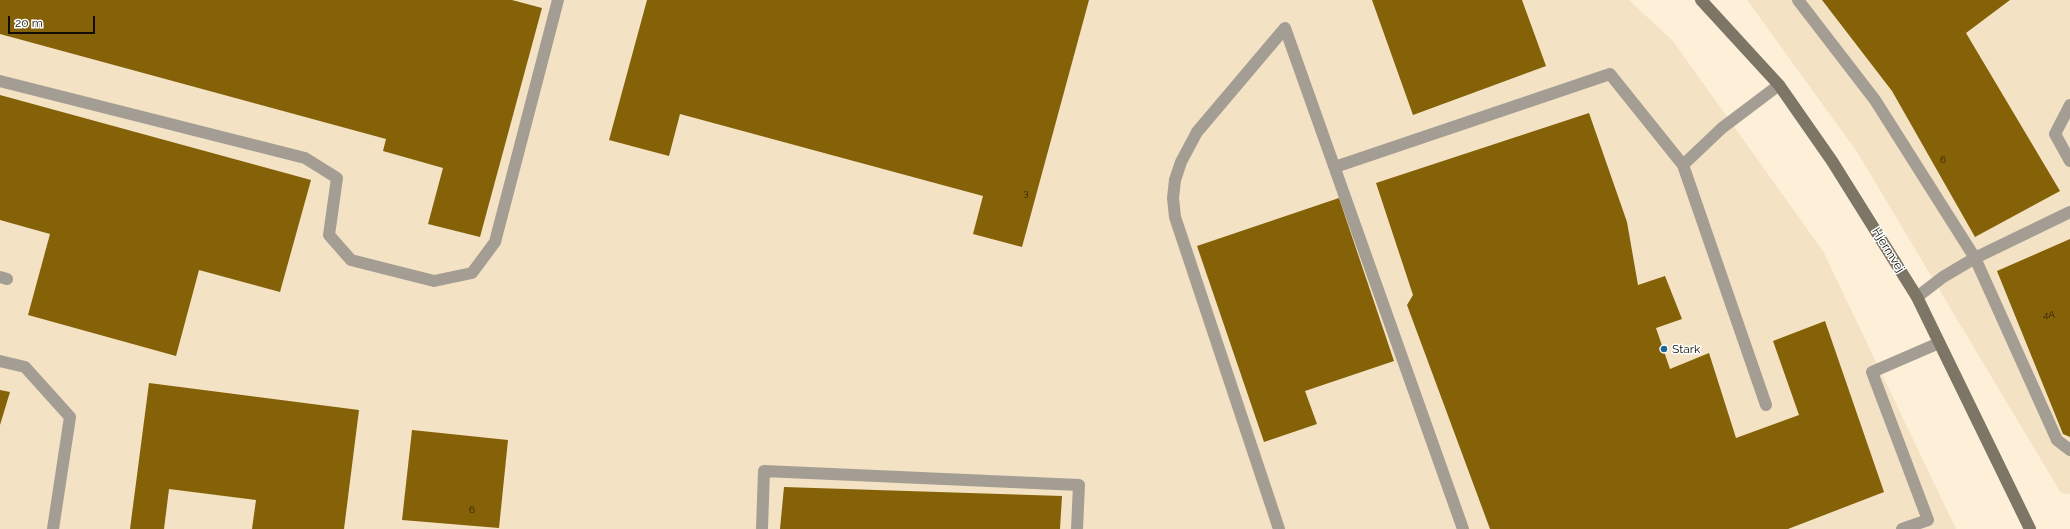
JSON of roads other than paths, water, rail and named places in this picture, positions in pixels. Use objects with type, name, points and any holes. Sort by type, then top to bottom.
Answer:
[{"type":"street","name":"Hjermvej","points":[[1702,0],[1779,85],[1832,161],[1917,297],[2030,529]]},
{"type":"lane","points":[[0,82],[305,158],[337,178],[329,235],[351,260],[434,280],[472,273],[495,242],[558,0]]},
{"type":"lane","points":[[1798,0],[1875,100],[1975,258],[2057,440],[2070,450]]},
{"type":"lane","points":[[1279,529],[1175,217],[1173,198],[1175,180],[1181,162],[1197,132],[1285,28],[1463,529]]},
{"type":"lane","points":[[1335,167],[1610,74],[1683,165],[1766,405]]},
{"type":"lane","points":[[1683,165],[1722,128],[1779,85]]},
{"type":"lane","points":[[2070,105],[2055,134],[2070,160]]},
{"type":"lane","points":[[1917,297],[1943,277],[1975,258],[2070,212]]},
{"type":"lane","points":[[1902,529],[1928,520],[1872,372],[1939,343]]},
{"type":"lane","points":[[0,361],[25,366],[70,417],[53,529]]},
{"type":"lane","points":[[762,529],[764,471],[1079,485],[1077,529]]},
{"type":"place","name":"Stark","points":[[1664,349]]}]
